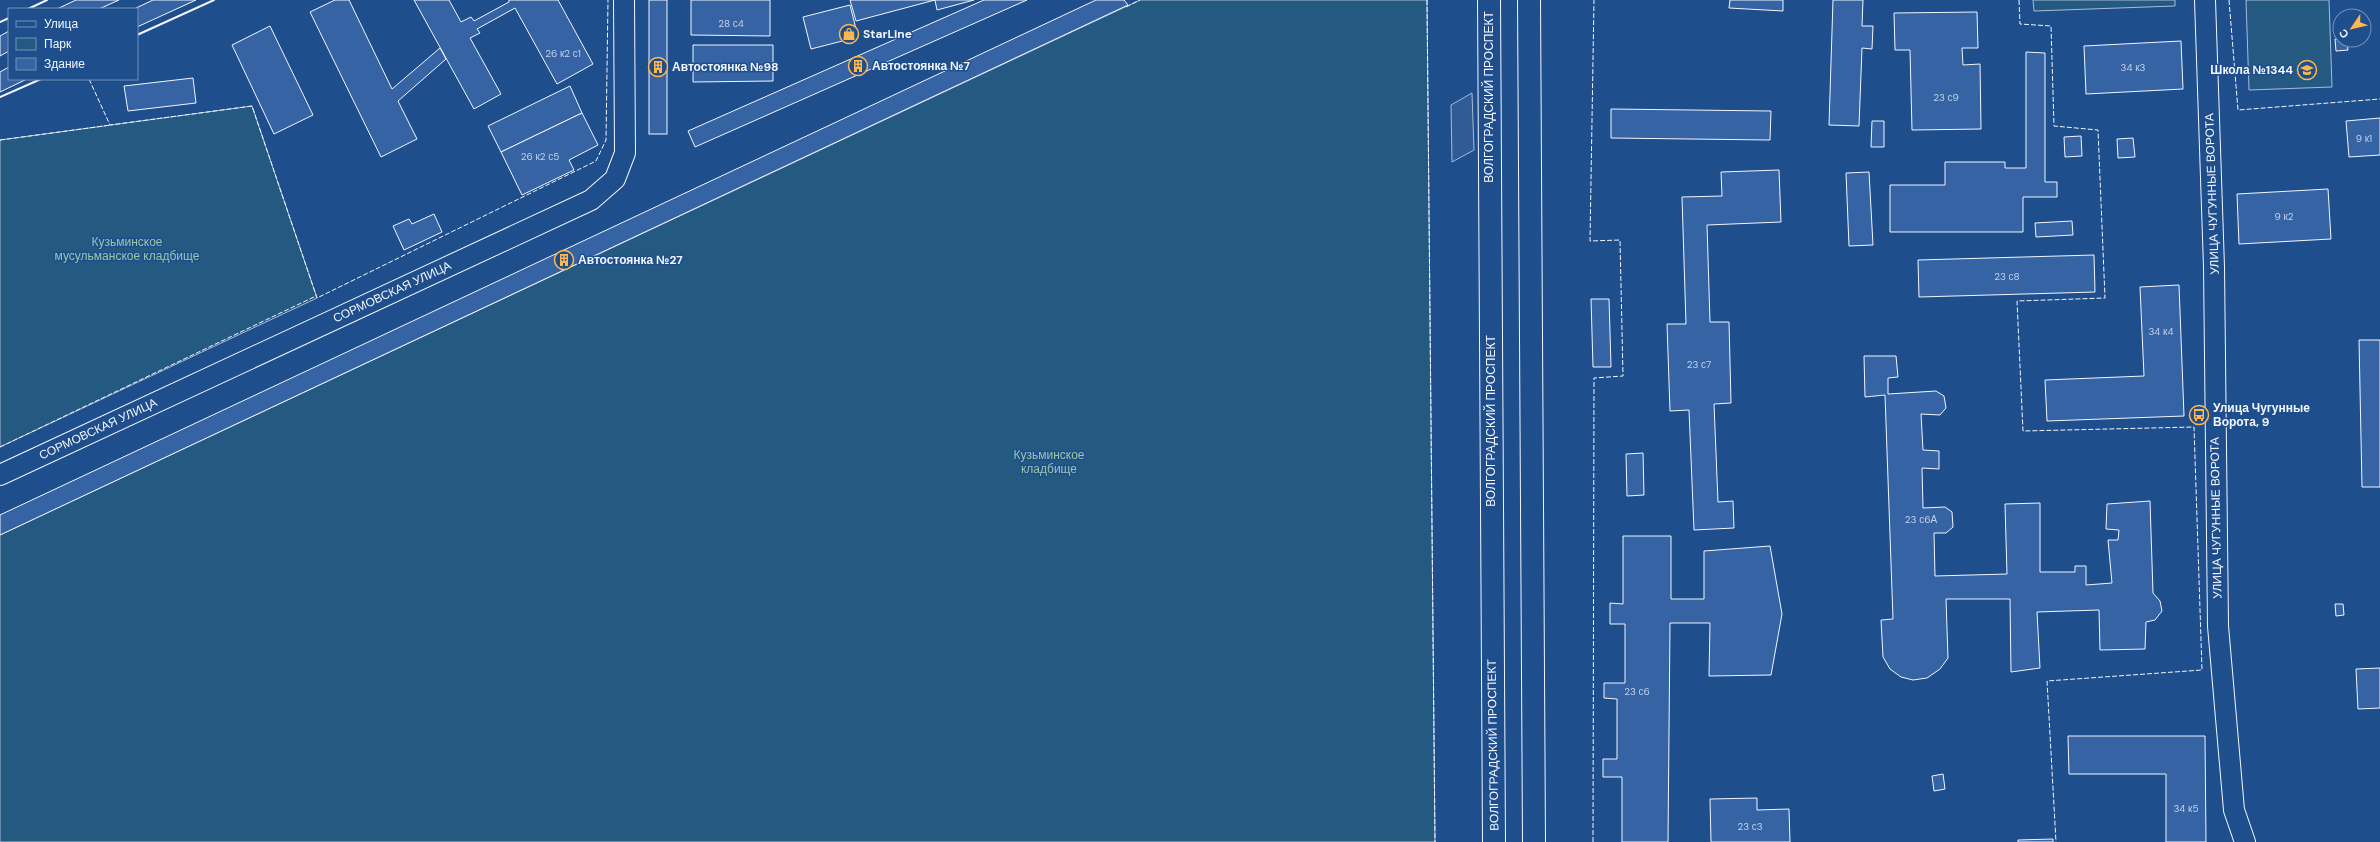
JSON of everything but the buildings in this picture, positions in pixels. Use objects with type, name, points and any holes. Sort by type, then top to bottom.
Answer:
[{"type":"main road","name":"ВОЛГОГРАДСКИЙ ПРОСПЕКТ","points":[[1489,0],[1494,842]]},
{"type":"main road","points":[[1529,0],[1534,842]]},
{"type":"street","name":"СОРМОВСКАЯ УЛИЦА","points":[[0,474],[592,200],[615,179],[625,152],[624,0]]},
{"type":"street","name":"УЛИЦА ЧУГУННЫЕ ВОРОТА","points":[[2205,0],[2214,267],[2218,626],[2234,810],[2245,842]]},
{"type":"green space","name":"Кузьминское кладбище","points":[[1140,0],[1427,0],[1435,842],[0,842],[0,535]]},
{"type":"green space","points":[[2033,0],[2175,0],[2175,6],[2034,11]]},
{"type":"green space","points":[[2246,0],[2329,0],[2332,87],[2249,90]]},
{"type":"green space","name":"Кузьминское мусульманское кладбище","points":[[252,106],[317,298],[0,447],[0,140]]},
{"type":"shaded area","points":[[1472,93],[1474,150],[1452,162],[1451,105]]},
{"type":"fence","points":[[138,35],[214,0]]},
{"type":"fence","points":[[89,80],[110,125],[252,106],[317,298],[596,161],[606,140],[608,0]]},
{"type":"fence","points":[[1126,7],[1140,0]]},
{"type":"fence","points":[[1427,0],[1435,842]]},
{"type":"fence","points":[[1593,842],[1594,378],[1623,376],[1620,240],[1590,241],[1594,0]]},
{"type":"fence","points":[[2019,0],[2020,24],[2051,26],[2054,126],[2098,130],[2105,298],[2017,301],[2023,431],[2194,427],[2202,670],[2047,681],[2056,842]]},
{"type":"fence","points":[[2229,0],[2238,110],[2380,99]]},
{"type":"fence","points":[[0,140],[111,125]]},
{"type":"fence","points":[[0,447],[316,296]]},
{"type":"wall","points":[[30,8],[47,0]]},
{"type":"wall","points":[[138,35],[214,0]]},
{"type":"wall","points":[[0,22],[8,18]]},
{"type":"wall","points":[[0,97],[39,80]]},
{"type":"place","name":"StarLine","points":[[849,34]]},
{"type":"place","name":"Автостоянка №7","points":[[858,66]]},
{"type":"place","name":"Автостоянка №98","points":[[658,67]]},
{"type":"place","name":"Школа №1344","points":[[2307,70]]},
{"type":"place","name":"Автостоянка №27","points":[[564,260]]},
{"type":"place","name":"Улица Чугунные Ворота, 9","points":[[2199,415]]}]
